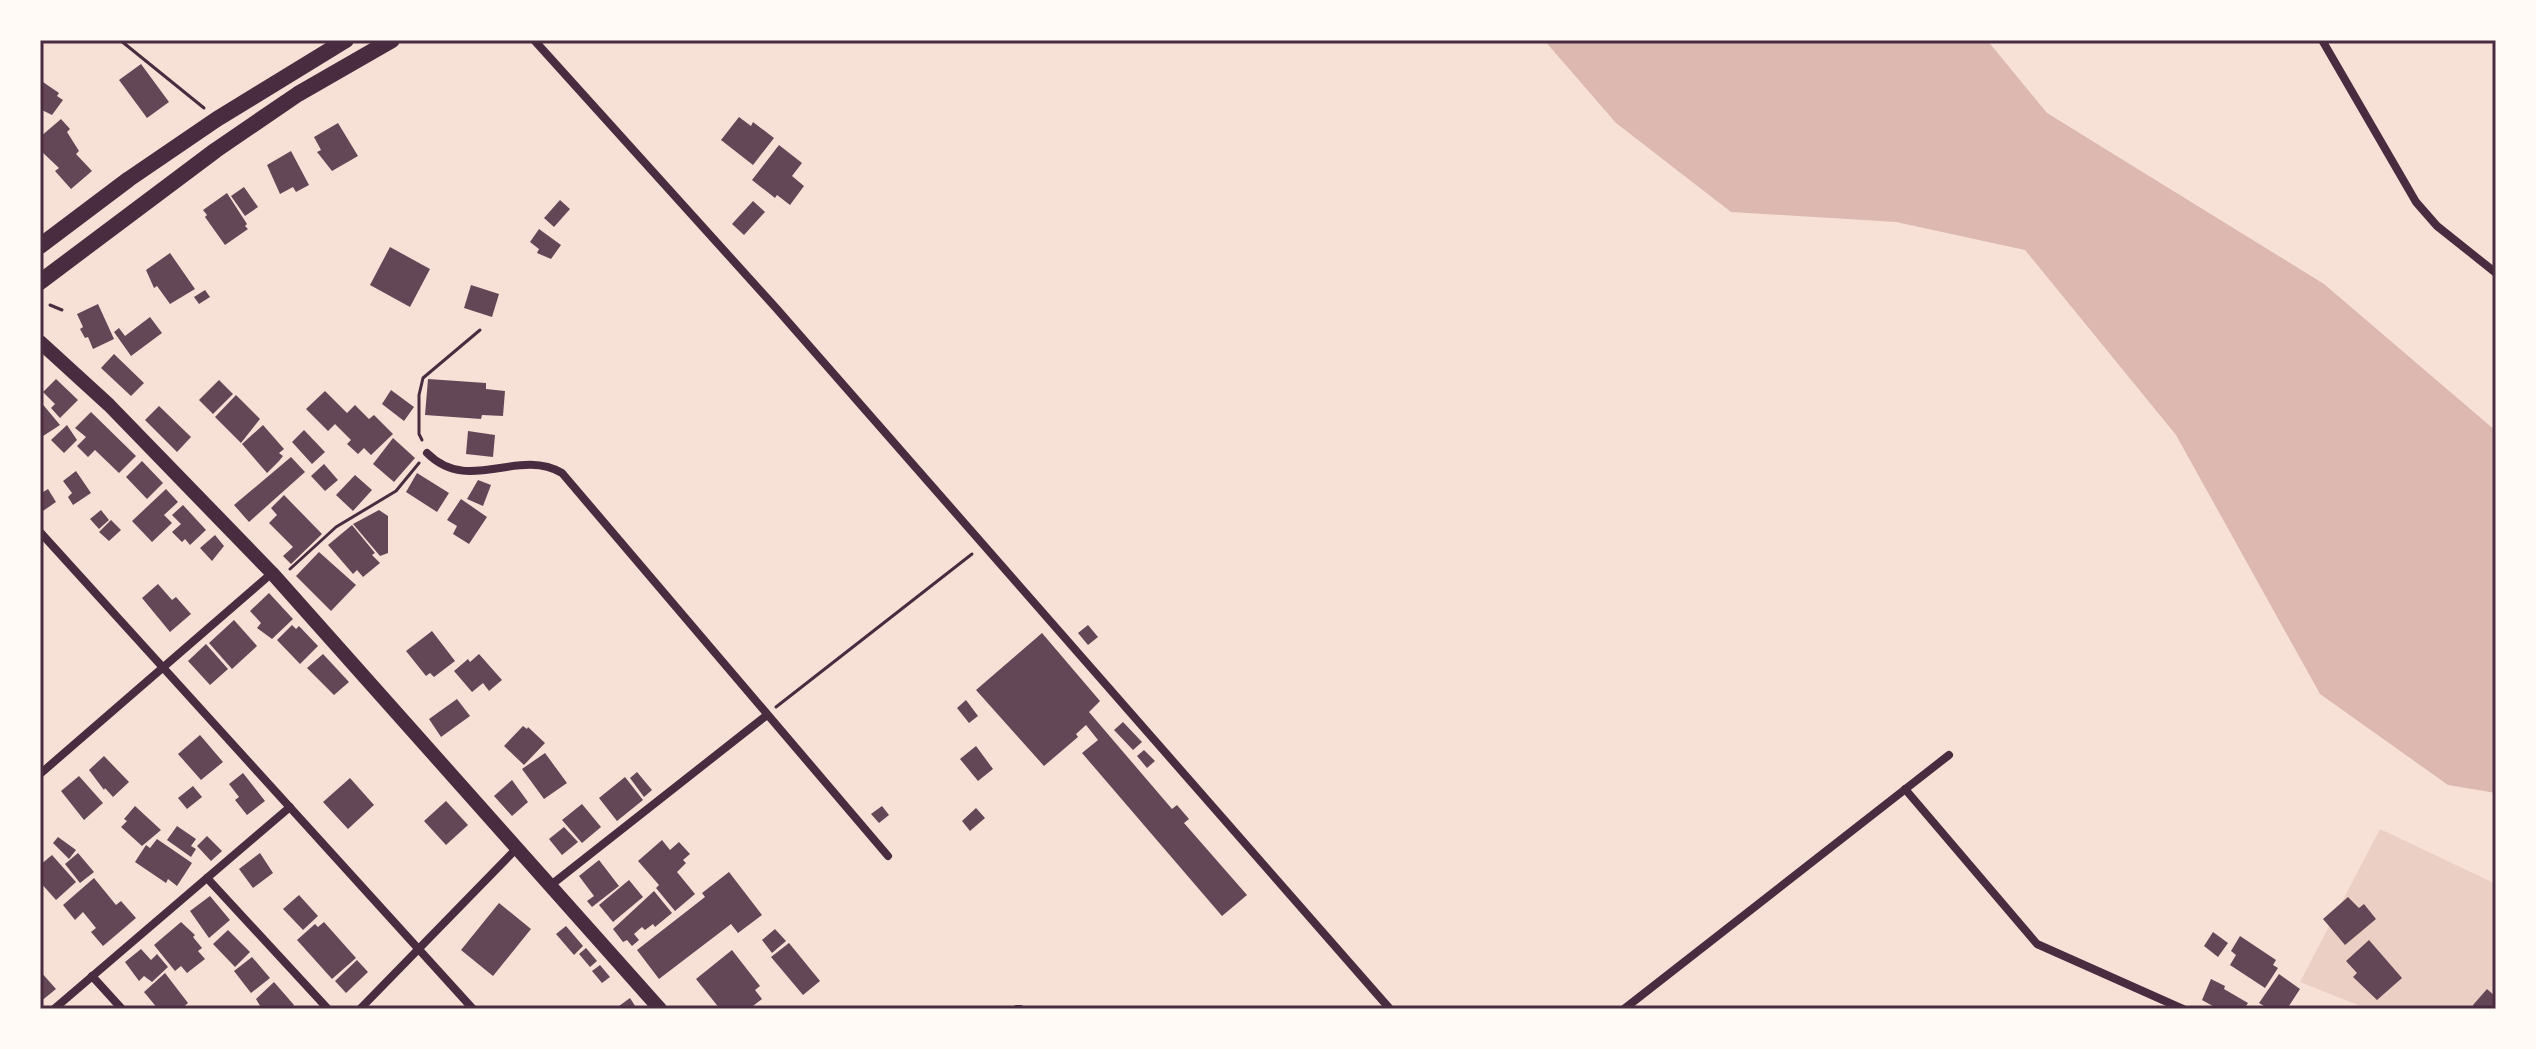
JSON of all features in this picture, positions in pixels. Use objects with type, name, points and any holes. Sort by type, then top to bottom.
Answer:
[{"type":"main road","points":[[40,246],[129,179],[217,119],[346,40]]},
{"type":"main road","points":[[40,282],[227,142],[298,94],[392,40]]},
{"type":"street","points":[[534,40],[776,308],[1390,1009]]},
{"type":"street","points":[[2322,40],[2416,202],[2437,226],[2496,273]]},
{"type":"street","points":[[40,342],[109,405],[275,576],[660,1009]]},
{"type":"street","points":[[427,453],[468,473],[535,464],[550,466],[562,473],[888,856]]},
{"type":"street","points":[[40,532],[473,1009]]},
{"type":"street","points":[[40,774],[162,667],[275,576]]},
{"type":"street","points":[[551,885],[767,715]]},
{"type":"street","points":[[1624,1009],[1949,755]]},
{"type":"street","points":[[1905,789],[2037,944],[2183,1009]]},
{"type":"street","points":[[54,1009],[290,807]]},
{"type":"street","points":[[360,1009],[517,847]]},
{"type":"street","points":[[207,878],[328,1009]]},
{"type":"street","points":[[92,976],[122,1009]]},
{"type":"path","points":[[120,40],[217,119]]},
{"type":"path","points":[[50,305],[62,310]]},
{"type":"path","points":[[275,576],[336,527],[396,491],[427,453],[419,434],[419,395],[423,378],[480,330]]},
{"type":"path","points":[[767,715],[985,545]]},
{"type":"shaded area","points":[[1544,40],[1987,40],[2047,113],[2324,284],[2496,431],[2496,793],[2448,785],[2320,694],[2176,435],[2025,250],[1896,222],[1731,212],[1616,123]]},
{"type":"shaded area","points":[[2380,829],[2496,884],[2496,1009],[2368,1009],[2300,982]]},
{"type":"building","points":[[141,64],[169,102],[147,118],[119,80]]},
{"type":"building","points":[[40,80],[59,93],[57,96],[63,100],[52,115],[40,109]]},
{"type":"building","points":[[739,117],[751,126],[753,122],[774,138],[753,165],[721,140]]},
{"type":"building","points":[[61,119],[70,129],[67,132],[79,151],[76,154],[92,171],[71,189],[55,171],[59,168],[40,150],[40,137]]},
{"type":"building","points":[[338,123],[358,156],[332,171],[317,152],[321,150],[314,137]]},
{"type":"building","points":[[779,145],[802,163],[792,176],[804,186],[790,205],[752,180]]},
{"type":"building","points":[[291,151],[309,185],[296,192],[293,187],[280,194],[267,165]]},
{"type":"building","points":[[244,187],[258,207],[245,216],[231,196]]},
{"type":"building","points":[[227,193],[248,229],[225,245],[203,210]]},
{"type":"building","points":[[560,200],[570,209],[554,227],[544,218]]},
{"type":"building","points":[[753,201],[765,212],[744,235],[732,224]]},
{"type":"building","points":[[539,229],[561,245],[551,259],[537,253],[539,249],[530,242]]},
{"type":"building","points":[[390,247],[430,269],[410,307],[370,285]]},
{"type":"building","points":[[170,253],[195,289],[170,304],[157,286],[154,288],[146,270]]},
{"type":"building","points":[[471,285],[499,294],[492,317],[464,308]]},
{"type":"building","points":[[205,290],[210,297],[199,304],[194,297]]},
{"type":"building","points":[[98,304],[114,339],[93,349],[80,329],[83,327],[77,314]]},
{"type":"building","points":[[150,317],[162,333],[131,356],[114,332],[119,328],[125,336]]},
{"type":"building","points":[[114,354],[144,383],[131,396],[101,368]]},
{"type":"building","points":[[56,379],[78,400],[60,418],[51,408],[55,404],[43,392]]},
{"type":"building","points":[[428,379],[486,383],[486,389],[505,391],[503,416],[482,415],[481,419],[425,415]]},
{"type":"building","points":[[219,380],[233,394],[213,414],[199,400]]},
{"type":"building","points":[[391,390],[414,407],[404,421],[382,404]]},
{"type":"building","points":[[325,391],[347,413],[355,405],[369,419],[374,415],[393,434],[371,455],[364,448],[358,454],[347,444],[351,440],[335,424],[328,431],[306,409]]},
{"type":"building","points":[[236,395],[260,419],[241,443],[215,417]]},
{"type":"building","points":[[40,401],[60,425],[40,438]]},
{"type":"building","points":[[159,406],[191,437],[177,452],[145,420]]},
{"type":"building","points":[[91,412],[136,456],[119,473],[95,450],[88,457],[77,446],[86,437],[75,428]]},
{"type":"building","points":[[67,425],[77,440],[64,453],[51,440]]},
{"type":"building","points":[[263,425],[284,449],[279,453],[283,456],[267,473],[242,444]]},
{"type":"building","points":[[304,430],[325,452],[312,464],[292,442]]},
{"type":"building","points":[[468,431],[495,435],[493,457],[466,454]]},
{"type":"building","points":[[393,438],[415,458],[394,482],[373,464]]},
{"type":"building","points":[[291,457],[305,472],[249,522],[234,505]]},
{"type":"building","points":[[142,461],[163,483],[147,499],[126,477]]},
{"type":"building","points":[[324,464],[338,480],[325,491],[311,476]]},
{"type":"building","points":[[76,471],[91,493],[73,505],[68,497],[72,493],[63,481]]},
{"type":"building","points":[[417,473],[449,493],[437,512],[406,492]]},
{"type":"building","points":[[355,475],[372,490],[353,511],[336,495]]},
{"type":"building","points":[[478,480],[491,485],[483,506],[467,499]]},
{"type":"building","points":[[48,489],[56,502],[40,513],[40,494]]},
{"type":"building","points":[[166,489],[178,502],[164,515],[172,523],[152,542],[132,521]]},
{"type":"building","points":[[284,495],[322,534],[291,564],[283,556],[293,547],[269,523],[277,515],[271,508]]},
{"type":"building","points":[[461,499],[487,517],[469,544],[453,534],[457,526],[447,520]]},
{"type":"building","points":[[183,505],[206,530],[190,545],[172,532],[181,524],[172,515]]},
{"type":"building","points":[[101,510],[109,520],[99,529],[90,519]]},
{"type":"building","points":[[379,510],[388,516],[388,553],[380,556],[353,524]]},
{"type":"building","points":[[111,520],[121,530],[109,541],[99,532]]},
{"type":"building","points":[[352,525],[380,563],[363,577],[357,570],[353,574],[328,545]]},
{"type":"building","points":[[215,535],[224,546],[212,561],[200,548]]},
{"type":"building","points":[[319,552],[356,585],[331,611],[296,576]]},
{"type":"building","points":[[158,584],[172,600],[176,597],[191,614],[170,632],[142,598]]},
{"type":"building","points":[[269,593],[293,619],[272,639],[257,628],[261,623],[250,611]]},
{"type":"building","points":[[234,620],[257,646],[232,669],[209,643]]},
{"type":"building","points":[[292,625],[296,629],[299,626],[318,646],[300,664],[277,640]]},
{"type":"building","points":[[1088,625],[1098,637],[1088,645],[1078,633]]},
{"type":"building","points":[[432,631],[455,661],[434,677],[430,673],[426,676],[406,651]]},
{"type":"building","points":[[1042,633],[1100,701],[1089,712],[1172,809],[1177,805],[1189,819],[1184,823],[1247,895],[1222,916],[1082,753],[1098,740],[1086,725],[1076,734],[1078,737],[1044,766],[976,690]]},
{"type":"building","points":[[206,644],[228,669],[210,685],[188,661]]},
{"type":"building","points":[[323,654],[349,682],[334,695],[307,668]]},
{"type":"building","points":[[479,654],[502,680],[489,691],[483,683],[472,692],[454,671]]},
{"type":"building","points":[[457,699],[470,716],[441,737],[429,719]]},
{"type":"building","points":[[966,700],[978,716],[969,723],[957,708]]},
{"type":"building","points":[[1123,722],[1142,742],[1133,750],[1114,730]]},
{"type":"building","points":[[523,726],[545,743],[524,765],[504,746]]},
{"type":"building","points":[[200,735],[223,762],[201,780],[178,754]]},
{"type":"building","points":[[976,746],[993,769],[978,781],[960,759]]},
{"type":"building","points":[[1144,750],[1155,761],[1147,768],[1137,756]]},
{"type":"building","points":[[545,753],[567,783],[544,799],[522,769]]},
{"type":"building","points":[[104,756],[129,782],[113,797],[89,770]]},
{"type":"building","points":[[637,772],[652,790],[644,797],[630,778]]},
{"type":"building","points":[[243,773],[265,801],[247,815],[235,800],[239,797],[229,784]]},
{"type":"building","points":[[79,776],[103,803],[84,820],[61,791]]},
{"type":"building","points":[[625,777],[643,800],[617,821],[599,798]]},
{"type":"building","points":[[350,778],[374,805],[348,829],[323,802]]},
{"type":"building","points":[[512,780],[528,802],[512,816],[494,796]]},
{"type":"building","points":[[193,786],[202,797],[187,809],[178,798]]},
{"type":"building","points":[[446,801],[468,825],[446,845],[424,821]]},
{"type":"building","points":[[582,804],[601,827],[582,843],[562,820]]},
{"type":"building","points":[[135,806],[161,830],[142,846],[121,827]]},
{"type":"building","points":[[882,806],[889,815],[879,823],[871,814]]},
{"type":"building","points":[[976,808],[985,818],[970,831],[962,821]]},
{"type":"building","points":[[177,826],[196,839],[191,846],[196,849],[191,857],[167,840]]},
{"type":"building","points":[[564,827],[578,842],[562,855],[549,839]]},
{"type":"building","points":[[207,836],[222,851],[211,861],[197,846]]},
{"type":"building","points":[[58,837],[76,850],[69,859],[53,843]]},
{"type":"building","points":[[157,839],[192,863],[177,886],[168,879],[166,883],[135,862],[146,845],[150,848]]},
{"type":"building","points":[[662,840],[670,850],[679,842],[690,854],[677,872],[695,894],[675,911],[656,888],[659,885],[638,861]]},
{"type":"building","points":[[78,853],[94,872],[80,883],[65,864]]},
{"type":"building","points":[[260,853],[273,873],[253,888],[239,869]]},
{"type":"building","points":[[52,855],[76,882],[56,900],[40,882],[40,865]]},
{"type":"building","points":[[599,860],[619,886],[592,907],[587,901],[594,896],[579,876]]},
{"type":"building","points":[[729,872],[762,915],[738,933],[731,924],[659,979],[637,950],[705,897],[702,893]]},
{"type":"building","points":[[94,878],[116,905],[121,901],[136,918],[103,946],[91,932],[96,928],[83,912],[75,920],[63,905]]},
{"type":"building","points":[[629,880],[643,897],[613,922],[599,905]]},
{"type":"building","points":[[654,891],[672,913],[655,927],[653,924],[645,930],[642,927],[634,934],[639,940],[632,946],[627,940],[623,942],[613,929]]},
{"type":"building","points":[[299,895],[318,916],[303,930],[283,909]]},
{"type":"building","points":[[210,896],[230,920],[209,938],[190,911]]},
{"type":"building","points":[[2348,897],[2359,908],[2364,904],[2376,919],[2345,945],[2323,919]]},
{"type":"building","points":[[499,903],[531,929],[493,976],[461,950]]},
{"type":"building","points":[[181,922],[195,935],[193,937],[202,948],[198,951],[205,959],[187,973],[181,966],[175,971],[154,945]]},
{"type":"building","points":[[324,922],[356,958],[332,979],[297,940],[315,924],[318,927]]},
{"type":"building","points":[[566,926],[583,946],[574,955],[556,934]]},
{"type":"building","points":[[775,929],[786,941],[772,953],[762,940]]},
{"type":"building","points":[[228,930],[250,952],[235,967],[213,944]]},
{"type":"building","points":[[2213,932],[2228,943],[2218,957],[2204,946]]},
{"type":"building","points":[[2240,936],[2276,960],[2273,965],[2278,968],[2265,988],[2230,965],[2236,955],[2231,951]]},
{"type":"building","points":[[2369,940],[2402,978],[2377,1000],[2353,977],[2357,973],[2346,961]]},
{"type":"building","points":[[789,943],[820,981],[803,995],[771,957]]},
{"type":"building","points":[[586,948],[597,961],[590,967],[579,954]]},
{"type":"building","points":[[141,949],[151,960],[157,954],[168,967],[152,982],[144,976],[139,981],[125,962]]},
{"type":"building","points":[[732,950],[760,986],[755,990],[762,999],[749,1009],[720,1009],[696,979]]},
{"type":"building","points":[[252,957],[270,978],[251,993],[234,971]]},
{"type":"building","points":[[357,960],[368,972],[346,993],[335,981]]},
{"type":"building","points":[[600,965],[610,977],[602,983],[592,971]]},
{"type":"building","points":[[40,971],[56,989],[40,1002]]},
{"type":"building","points":[[165,973],[188,1003],[181,1009],[158,1009],[144,992]]},
{"type":"building","points":[[2279,974],[2300,989],[2287,1009],[2261,1009],[2264,1006],[2259,1003]]},
{"type":"building","points":[[2211,979],[2248,1003],[2244,1009],[2218,1009],[2202,1000]]},
{"type":"building","points":[[274,982],[294,1005],[290,1009],[262,1009],[256,999]]},
{"type":"building","points":[[2487,989],[2496,997],[2496,1009],[2473,1009],[2473,1005]]},
{"type":"building","points":[[630,998],[637,1009],[615,1009]]}]
